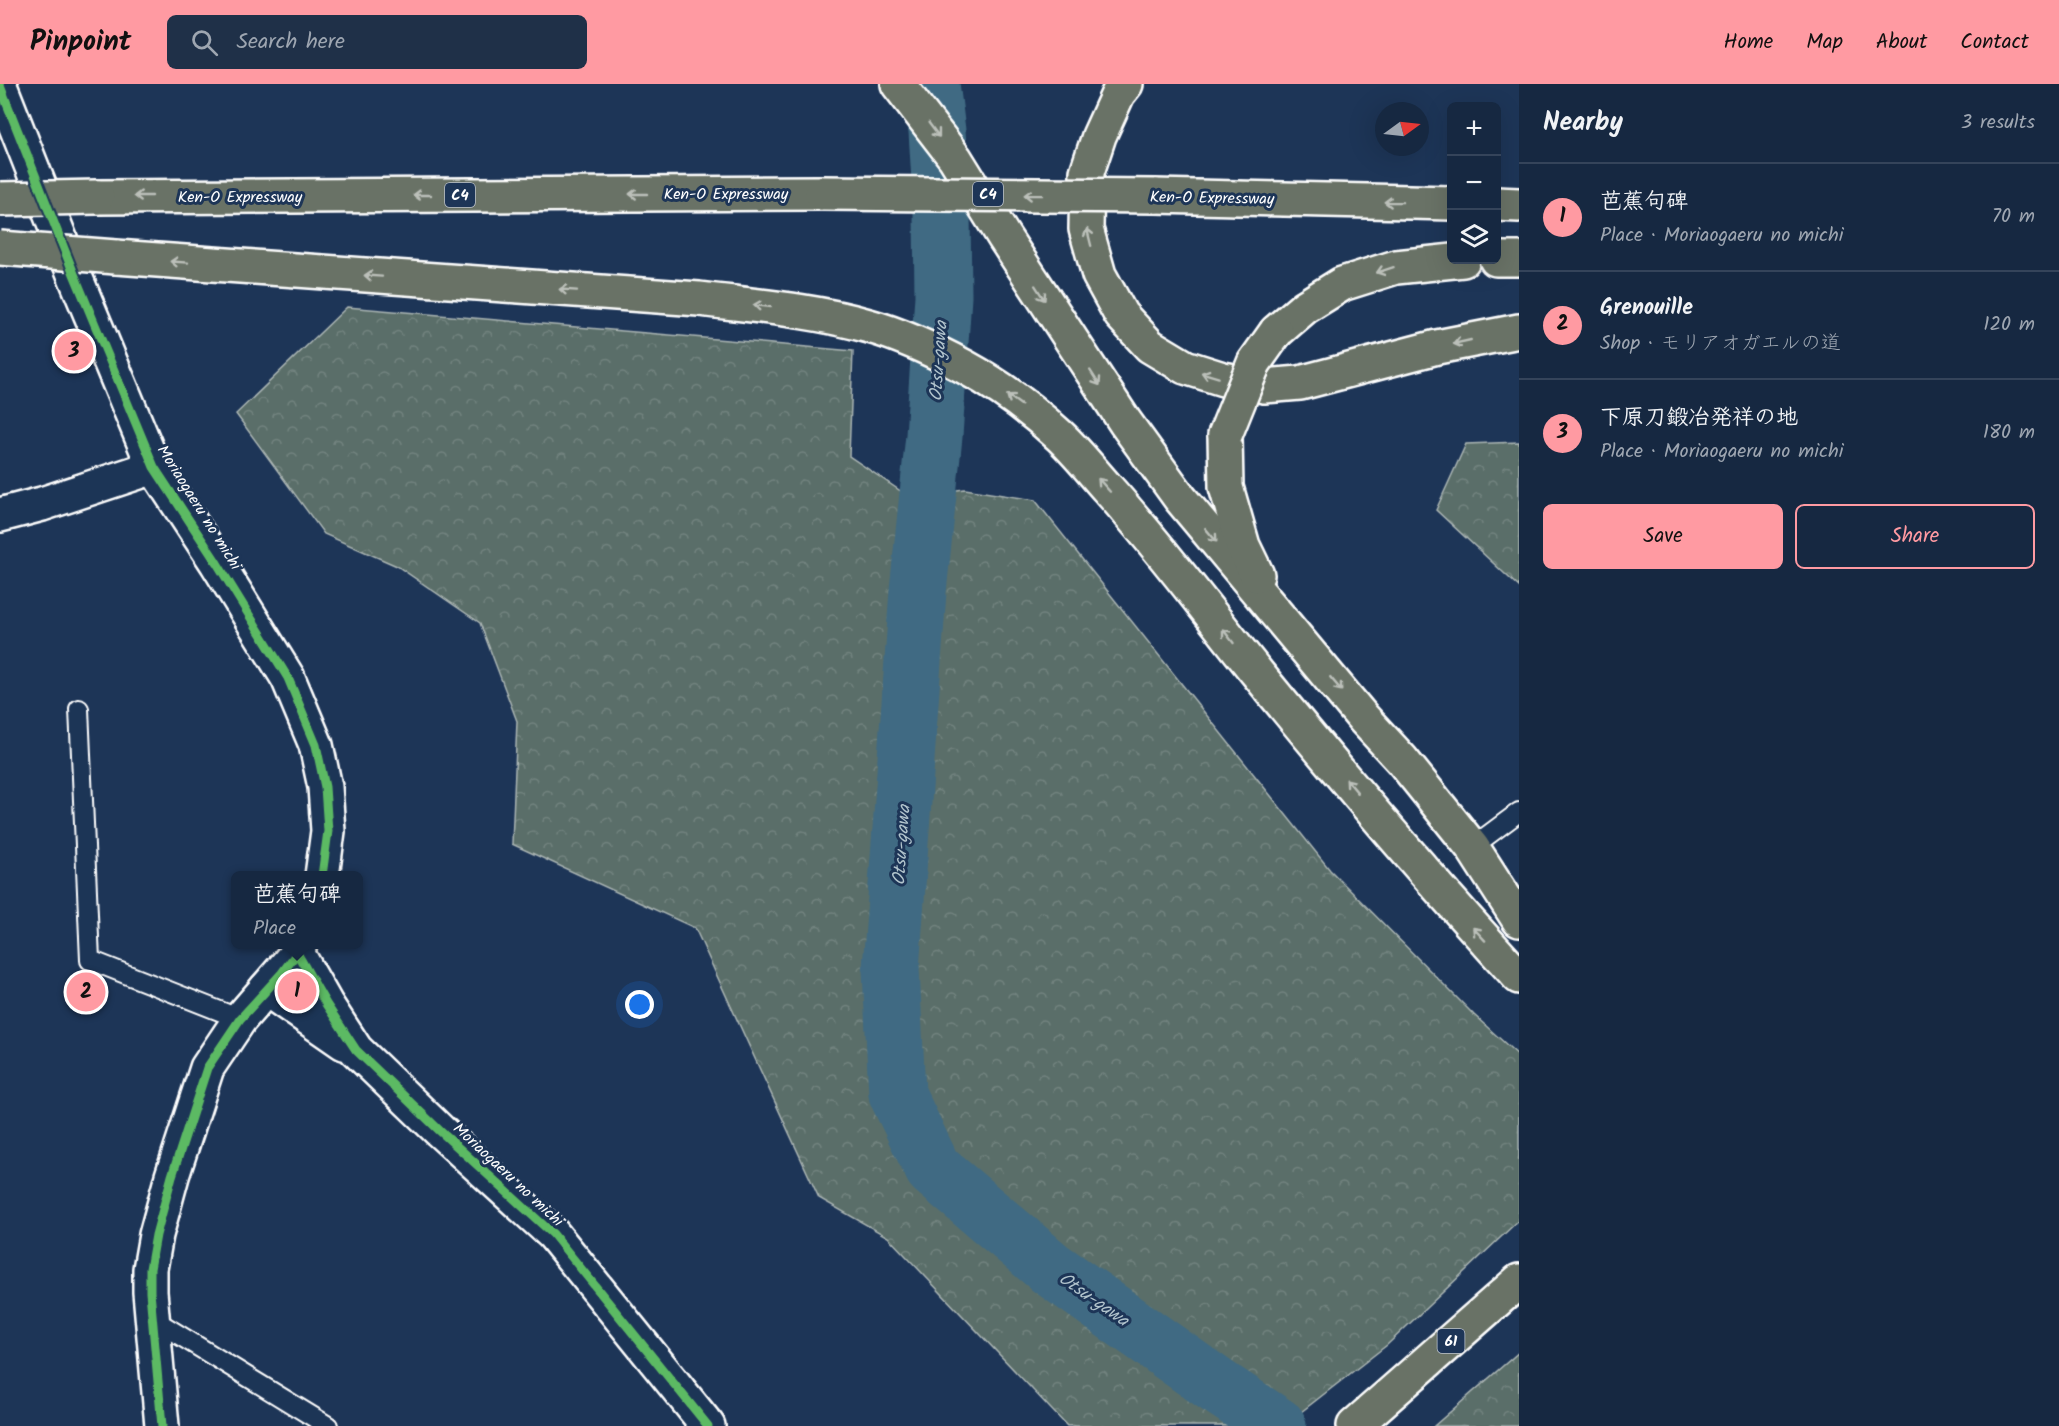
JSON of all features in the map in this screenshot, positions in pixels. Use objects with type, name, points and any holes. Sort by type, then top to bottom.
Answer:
[{"type":"main road","points":[[897,84],[955,158],[1125,423],[1180,498],[1364,718],[1402,760],[1472,847],[1519,920]]},
{"type":"main road","points":[[1126,84],[1118,94],[1099,136],[1087,172],[1086,229],[1099,275],[1121,315],[1150,345],[1185,367],[1223,379],[1264,386],[1300,383],[1437,347],[1519,330]]},
{"type":"main road","name":"Ken-O Expressway","points":[[0,199],[97,196],[822,193],[1155,196],[1447,203]]},
{"type":"main road","points":[[1501,204],[1519,205]]},
{"type":"main road","points":[[0,248],[699,299],[820,314],[871,326],[915,343],[967,368],[1015,400],[1060,436],[1137,522],[1325,754],[1519,977]]},
{"type":"main road","points":[[1501,259],[1519,259]]},
{"type":"main road","points":[[1274,610],[1243,546],[1226,487],[1225,435],[1254,363],[1276,332],[1305,307],[1342,284],[1396,267],[1447,262]]},
{"type":"main road","name":"61","points":[[1354,1426],[1519,1281]]},
{"type":"street","name":"Moriaogaeru no michi","points":[[0,86],[74,274],[154,467],[288,678],[312,735],[325,787],[328,831],[323,871]]},
{"type":"street","points":[[0,515],[42,504],[154,467]]},
{"type":"street","name":"Moriaogaeru no michi","points":[[299,949],[326,1004],[356,1050],[440,1131],[553,1234],[708,1426]]},
{"type":"street","points":[[162,1426],[150,1269],[156,1235],[172,1176],[207,1068],[240,1019],[299,949]]},
{"type":"street","points":[[266,989],[356,1050]]},
{"type":"lane","points":[[79,709],[90,960],[240,1019]]},
{"type":"lane","points":[[1472,847],[1519,812]]},
{"type":"lane","points":[[153,1319],[328,1426]]},
{"type":"green space","points":[[347,307],[853,351],[849,456],[908,496],[965,489],[1035,500],[1330,870],[1474,1015],[1519,1056],[1519,1220],[1387,1345],[1283,1426],[1067,1426],[888,1237],[819,1198],[695,928],[512,844],[517,721],[480,623],[397,566],[324,534],[236,414]]},
{"type":"green space","points":[[1519,442],[1519,587],[1436,510],[1466,444]]},
{"type":"green space","points":[[1519,1352],[1519,1426],[1434,1426]]},
{"type":"waterway","name":"Otsu-gawa","points":[[931,84],[937,131],[942,213],[943,296],[934,436],[918,591],[891,969],[897,1094],[933,1169],[1050,1268],[1217,1386],[1278,1426]]},
{"type":"cycle path","points":[[0,86],[74,274],[154,467],[288,678],[316,745],[325,787],[328,831],[323,871]]},
{"type":"cycle path","points":[[162,1426],[150,1269],[156,1235],[172,1176],[207,1068],[240,1019],[282,973],[298,949]]},
{"type":"cycle path","points":[[297,953],[356,1050],[440,1131],[553,1234],[708,1426]]},
{"type":"place","name":"下原刀鍛冶発祥の地","points":[[74,351]]},
{"type":"place","name":"芭蕉句碑","points":[[297,991]]},
{"type":"place","name":"Grenouille","points":[[86,992]]}]
